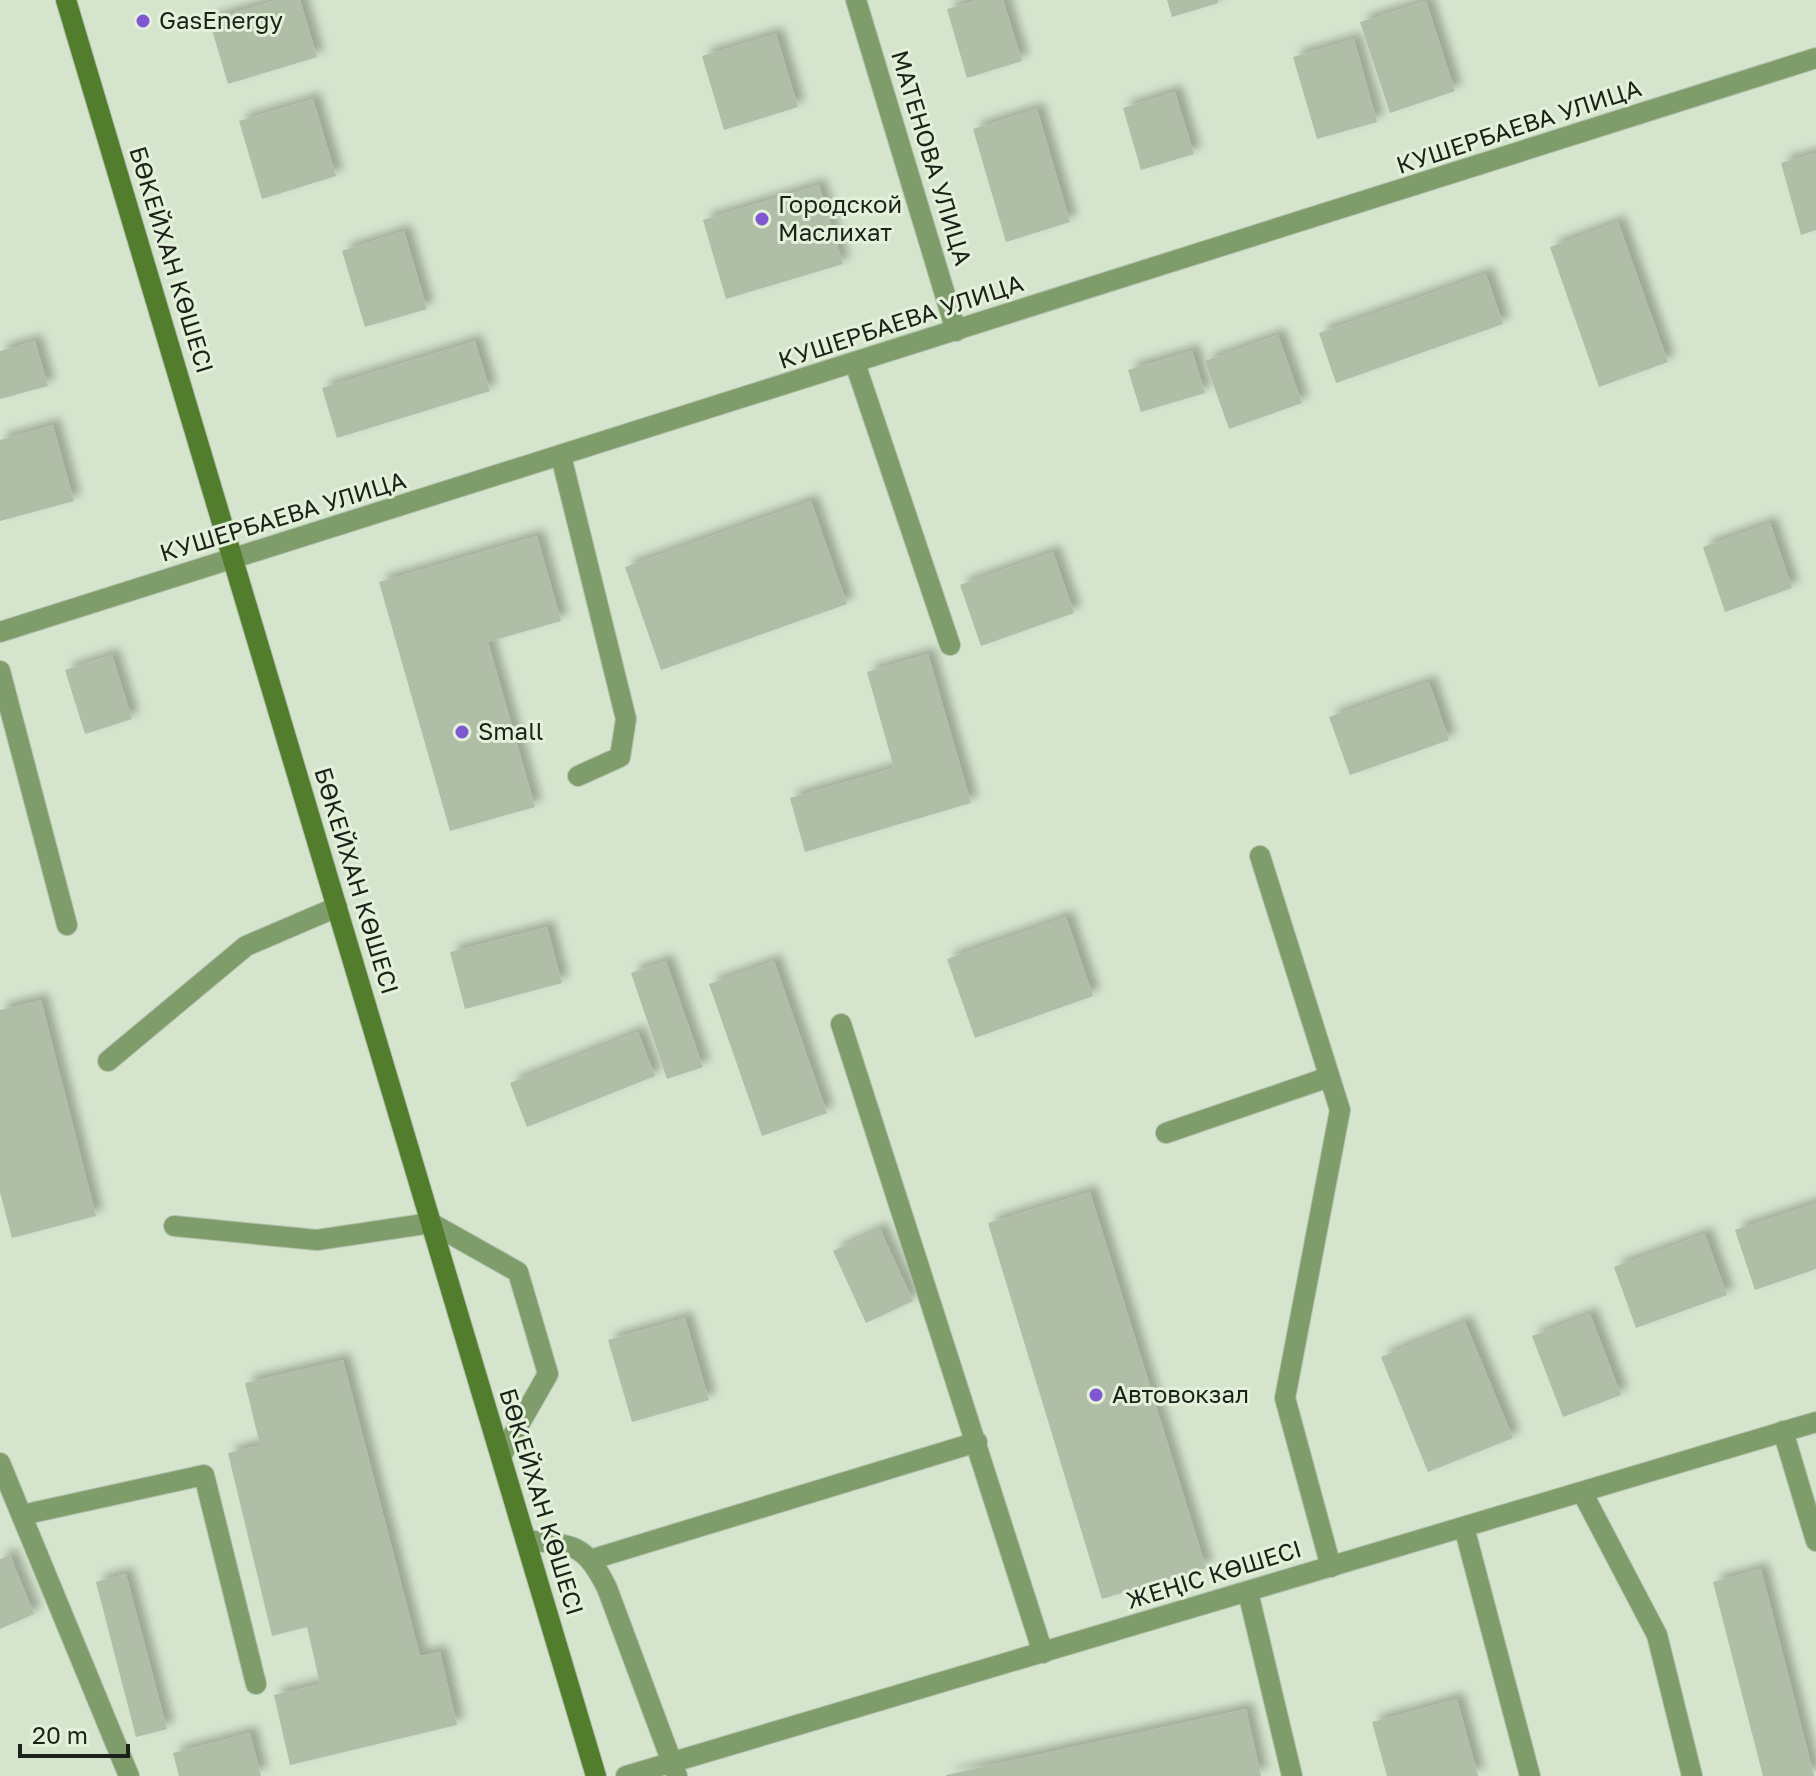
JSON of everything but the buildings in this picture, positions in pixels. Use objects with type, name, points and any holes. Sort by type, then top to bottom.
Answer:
[{"type":"street","name":"БӨКЕЙХАН КӨШЕСІ","points":[[66,0],[596,1776]]},
{"type":"street","name":"МАТЕНОВА УЛИЦА","points":[[856,0],[956,331]]},
{"type":"street","name":"КУШЕРБАЕВА УЛИЦА","points":[[0,632],[1816,58]]},
{"type":"street","points":[[855,363],[950,645]]},
{"type":"street","points":[[561,456],[626,719],[620,757],[578,776]]},
{"type":"street","points":[[0,671],[67,925]]},
{"type":"street","points":[[1260,856],[1340,1110],[1285,1398],[1331,1567]]},
{"type":"street","points":[[108,1061],[246,946],[337,907]]},
{"type":"street","points":[[841,1024],[1043,1653]]},
{"type":"street","points":[[1166,1133],[1329,1077]]},
{"type":"street","points":[[174,1226],[317,1240],[431,1223],[518,1272],[548,1374],[501,1456]]},
{"type":"street","name":"ЖЕҢІС КӨШЕСІ","points":[[626,1776],[674,1769],[1043,1653],[1816,1422]]},
{"type":"street","points":[[1783,1431],[1816,1541]]},
{"type":"street","points":[[593,1559],[977,1442]]},
{"type":"street","points":[[0,1463],[129,1776]]},
{"type":"street","points":[[22,1515],[204,1475],[256,1684]]},
{"type":"street","points":[[1582,1492],[1657,1635],[1692,1776]]},
{"type":"street","points":[[1464,1527],[1530,1776]]},
{"type":"street","points":[[526,1540],[569,1545],[593,1559],[607,1588],[674,1769]]},
{"type":"street","points":[[1248,1592],[1292,1776]]},
{"type":"place","name":"GasEnergy","points":[[143,21]]},
{"type":"place","name":"Городской Маслихат","points":[[762,219]]},
{"type":"place","name":"Small","points":[[462,732]]},
{"type":"place","name":"Автовокзал","points":[[1096,1395]]}]
